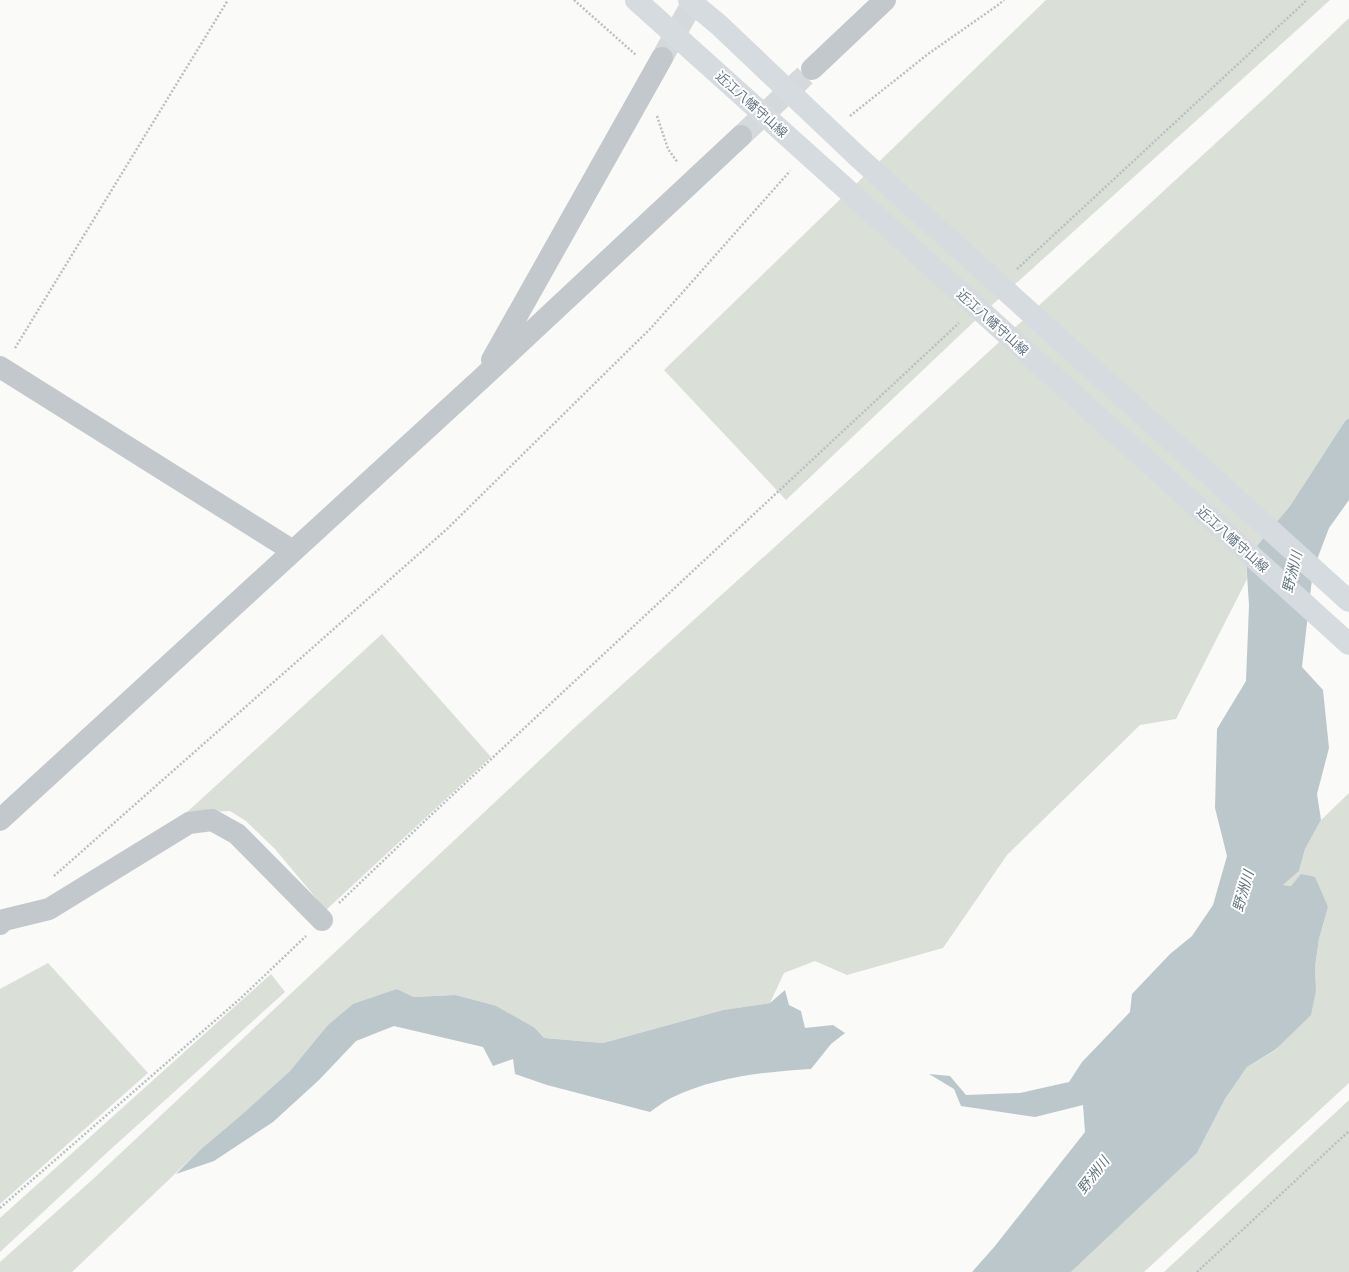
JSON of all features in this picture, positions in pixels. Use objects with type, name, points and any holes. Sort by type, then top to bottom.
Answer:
[{"type":"main road","name":"近江八幡守山線","points":[[636,0],[1349,644]]},
{"type":"main road","points":[[689,0],[719,25],[857,156],[1349,601]]},
{"type":"street","points":[[812,69],[886,0]]},
{"type":"street","points":[[482,378],[662,58]]},
{"type":"street","points":[[0,820],[482,378],[741,136]]},
{"type":"street","points":[[1,369],[293,552]]},
{"type":"street","points":[[0,924],[4,920],[49,909],[189,823],[212,820],[237,834],[322,920]]},
{"type":"path","points":[[1,369],[228,0]]},
{"type":"path","points":[[831,132],[928,54],[1004,0]]},
{"type":"path","points":[[1015,272],[1307,0]]},
{"type":"path","points":[[52,878],[447,529],[651,328],[807,153]]},
{"type":"path","points":[[0,1208],[241,998],[436,810],[962,321]]},
{"type":"path","points":[[1197,1272],[1349,1131]]},
{"type":"shaded area","points":[[1046,0],[1330,0],[981,315],[786,500],[664,370]]},
{"type":"shaded area","points":[[1349,18],[1349,418],[1345,421],[1290,506],[1246,559],[1247,579],[1176,719],[1140,725],[1007,855],[943,948],[847,975],[815,961],[784,973],[770,1003],[723,1010],[603,1043],[544,1038],[535,1028],[455,995],[414,997],[397,989],[327,1026],[290,1071],[201,1149],[72,1272],[0,1272],[0,1262],[92,1180],[573,729],[861,469],[1267,96]]},
{"type":"shaded area","points":[[382,634],[491,757],[326,910],[275,849],[246,821],[230,811],[186,813]]},
{"type":"shaded area","points":[[1349,793],[1349,1083],[1144,1272],[1071,1272],[1197,1153],[1225,1099],[1247,1067],[1276,1050],[1316,990],[1315,967],[1319,939],[1328,907],[1291,886],[1283,885],[1299,871],[1305,849],[1321,820]]},
{"type":"shaded area","points":[[48,963],[148,1073],[0,1204],[0,989]]},
{"type":"shaded area","points":[[271,974],[285,992],[112,1148],[0,1252],[0,1218]]},
{"type":"shaded area","points":[[1349,1100],[1349,1272],[1164,1272]]},
{"type":"water","name":"野洲川","points":[[1349,418],[1349,500],[1329,528],[1313,570],[1302,667],[1323,690],[1329,748],[1317,794],[1321,820],[1305,849],[1299,871],[1283,885],[1291,886],[1301,874],[1315,877],[1328,907],[1319,939],[1315,967],[1316,990],[1311,1015],[1275,1050],[1247,1067],[1225,1099],[1197,1153],[1071,1272],[972,1272],[995,1246],[1085,1132],[1083,1105],[1035,1117],[961,1106],[954,1089],[929,1074],[950,1076],[966,1095],[1020,1093],[1069,1082],[1082,1062],[1130,1012],[1132,994],[1170,954],[1192,936],[1213,905],[1227,856],[1215,808],[1217,729],[1246,681],[1249,605],[1246,559],[1290,506],[1345,421]]},
{"type":"water","points":[[397,989],[414,997],[455,995],[496,1006],[535,1028],[544,1038],[603,1043],[723,1010],[770,1003],[785,990],[789,1005],[801,1011],[805,1028],[833,1025],[845,1033],[831,1044],[811,1069],[757,1074],[722,1080],[687,1091],[671,1098],[650,1112],[547,1085],[515,1074],[513,1059],[493,1066],[483,1047],[394,1026],[356,1041],[319,1080],[273,1122],[214,1161],[176,1174],[201,1149],[290,1071],[327,1026],[353,1004]]},
{"type":"tunnel","points":[[662,58],[694,0]]},
{"type":"tunnel","points":[[741,136],[812,69]]}]
